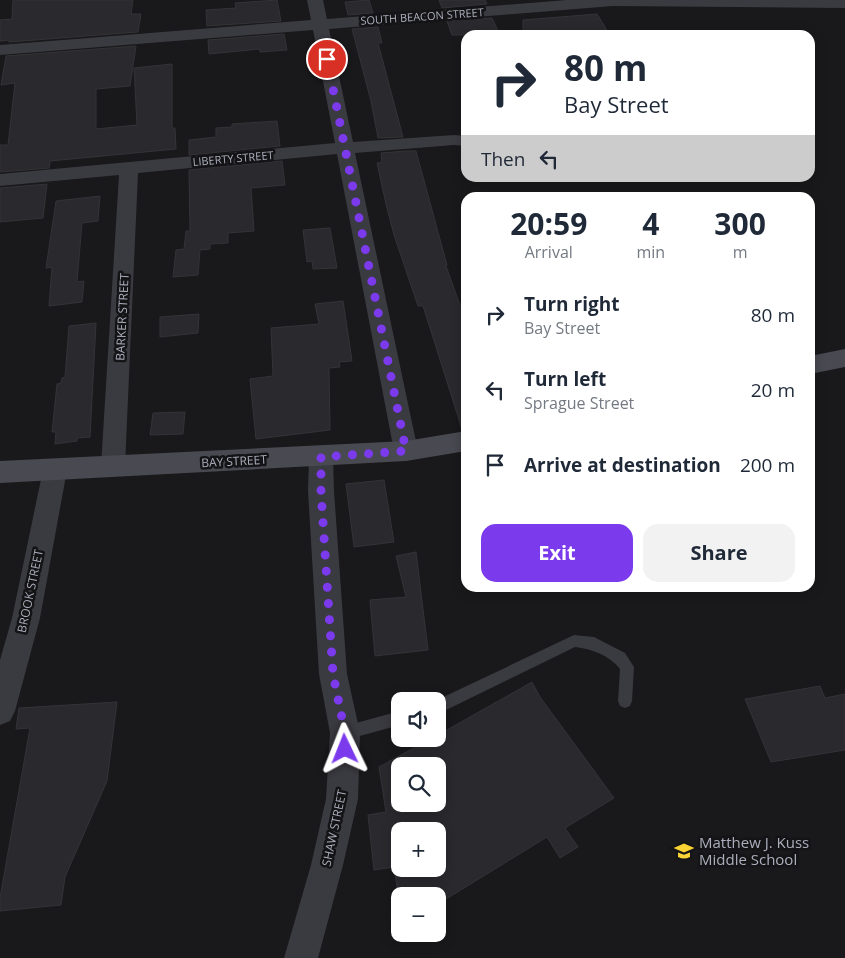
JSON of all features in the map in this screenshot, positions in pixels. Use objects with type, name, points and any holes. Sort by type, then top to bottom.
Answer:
[{"type":"main road","points":[[815,364],[845,358]]},
{"type":"main road","name":"BAY STREET","points":[[0,472],[321,457],[406,451],[461,442]]},
{"type":"street","points":[[315,0],[406,451]]},
{"type":"street","name":"SOUTH BEACON STREET","points":[[0,50],[613,1],[845,3]]},
{"type":"street","name":"LIBERTY STREET","points":[[0,180],[345,148],[461,141]]},
{"type":"street","name":"BARKER STREET","points":[[113,466],[129,167]]},
{"type":"street","name":"SHAW STREET","points":[[301,958],[327,865],[342,798],[345,733],[333,674],[321,491],[321,457]]},
{"type":"street","name":"BROOK STREET","points":[[0,711],[26,618],[55,470]]},
{"type":"lane","points":[[446,703],[574,641],[594,643],[620,658],[627,667],[625,701]]},
{"type":"lane","points":[[345,733],[391,720]]},
{"type":"building","points":[[13,0],[133,0],[131,14],[141,14],[138,32],[9,42],[9,40],[0,41],[0,20],[12,19]]},
{"type":"building","points":[[277,0],[281,21],[207,26],[206,10],[236,8],[235,3]]},
{"type":"building","points":[[369,0],[373,13],[348,15],[345,2]]},
{"type":"building","points":[[439,0],[485,0],[487,4],[442,8]]},
{"type":"building","points":[[597,14],[607,30],[523,30],[523,20]]},
{"type":"building","points":[[492,18],[498,30],[461,30],[461,35],[452,35],[447,21]]},
{"type":"building","points":[[378,27],[382,43],[378,43],[403,137],[378,138],[371,101],[352,29]]},
{"type":"building","points":[[284,34],[287,50],[260,52],[260,49],[209,54],[208,40]]},
{"type":"building","points":[[136,46],[130,86],[96,89],[96,129],[137,125],[134,68],[172,64],[172,128],[175,128],[176,149],[50,161],[49,168],[0,172],[0,145],[8,145],[15,83],[1,85],[6,56]]},
{"type":"building","points":[[277,121],[280,146],[189,155],[189,140],[216,137],[216,128],[232,127],[232,124]]},
{"type":"building","points":[[416,151],[446,266],[461,308],[461,426],[423,306],[418,306],[394,235],[377,163],[382,162],[381,153]]},
{"type":"building","points":[[282,161],[285,185],[251,188],[254,231],[228,233],[228,243],[210,244],[210,249],[200,250],[198,275],[173,277],[176,250],[184,249],[186,231],[190,231],[189,170]]},
{"type":"building","points":[[47,184],[43,218],[0,222],[0,188]]},
{"type":"building","points":[[100,196],[98,221],[82,223],[77,282],[84,281],[82,302],[49,306],[52,267],[46,268],[56,201]]},
{"type":"building","points":[[330,228],[337,268],[313,269],[312,261],[307,262],[303,230]]},
{"type":"building","points":[[343,301],[352,361],[339,362],[340,367],[329,368],[330,430],[256,439],[250,379],[273,376],[271,328],[319,324],[315,304]]},
{"type":"building","points":[[199,314],[198,333],[160,337],[160,317]]},
{"type":"building","points":[[96,323],[90,437],[77,438],[77,441],[55,444],[56,432],[52,432],[57,384],[61,383],[62,378],[65,377],[69,326]]},
{"type":"building","points":[[185,412],[183,434],[150,435],[153,413]]},
{"type":"building","points":[[384,480],[394,542],[354,547],[346,484]]},
{"type":"building","points":[[416,552],[428,650],[375,656],[370,600],[406,597],[396,556]]},
{"type":"building","points":[[532,682],[540,697],[614,798],[565,828],[578,847],[560,858],[547,837],[446,899],[446,887],[397,887],[396,877],[446,877],[446,822],[391,822],[391,867],[374,870],[368,815],[386,812],[379,767],[391,760],[391,812],[446,812],[446,757],[397,757],[415,747],[446,747],[446,730]]},
{"type":"building","points":[[820,686],[825,698],[845,694],[845,750],[771,762],[745,699]]},
{"type":"building","points":[[117,702],[107,781],[65,877],[61,905],[0,911],[0,898],[30,728],[16,729],[19,708]]},
{"type":"place","name":"Matthew J. Kuss Middle School","points":[[684,851]]},
{"type":"route","points":[[327,59],[406,451],[321,457],[321,491],[333,674],[345,733],[345,749]]}]
